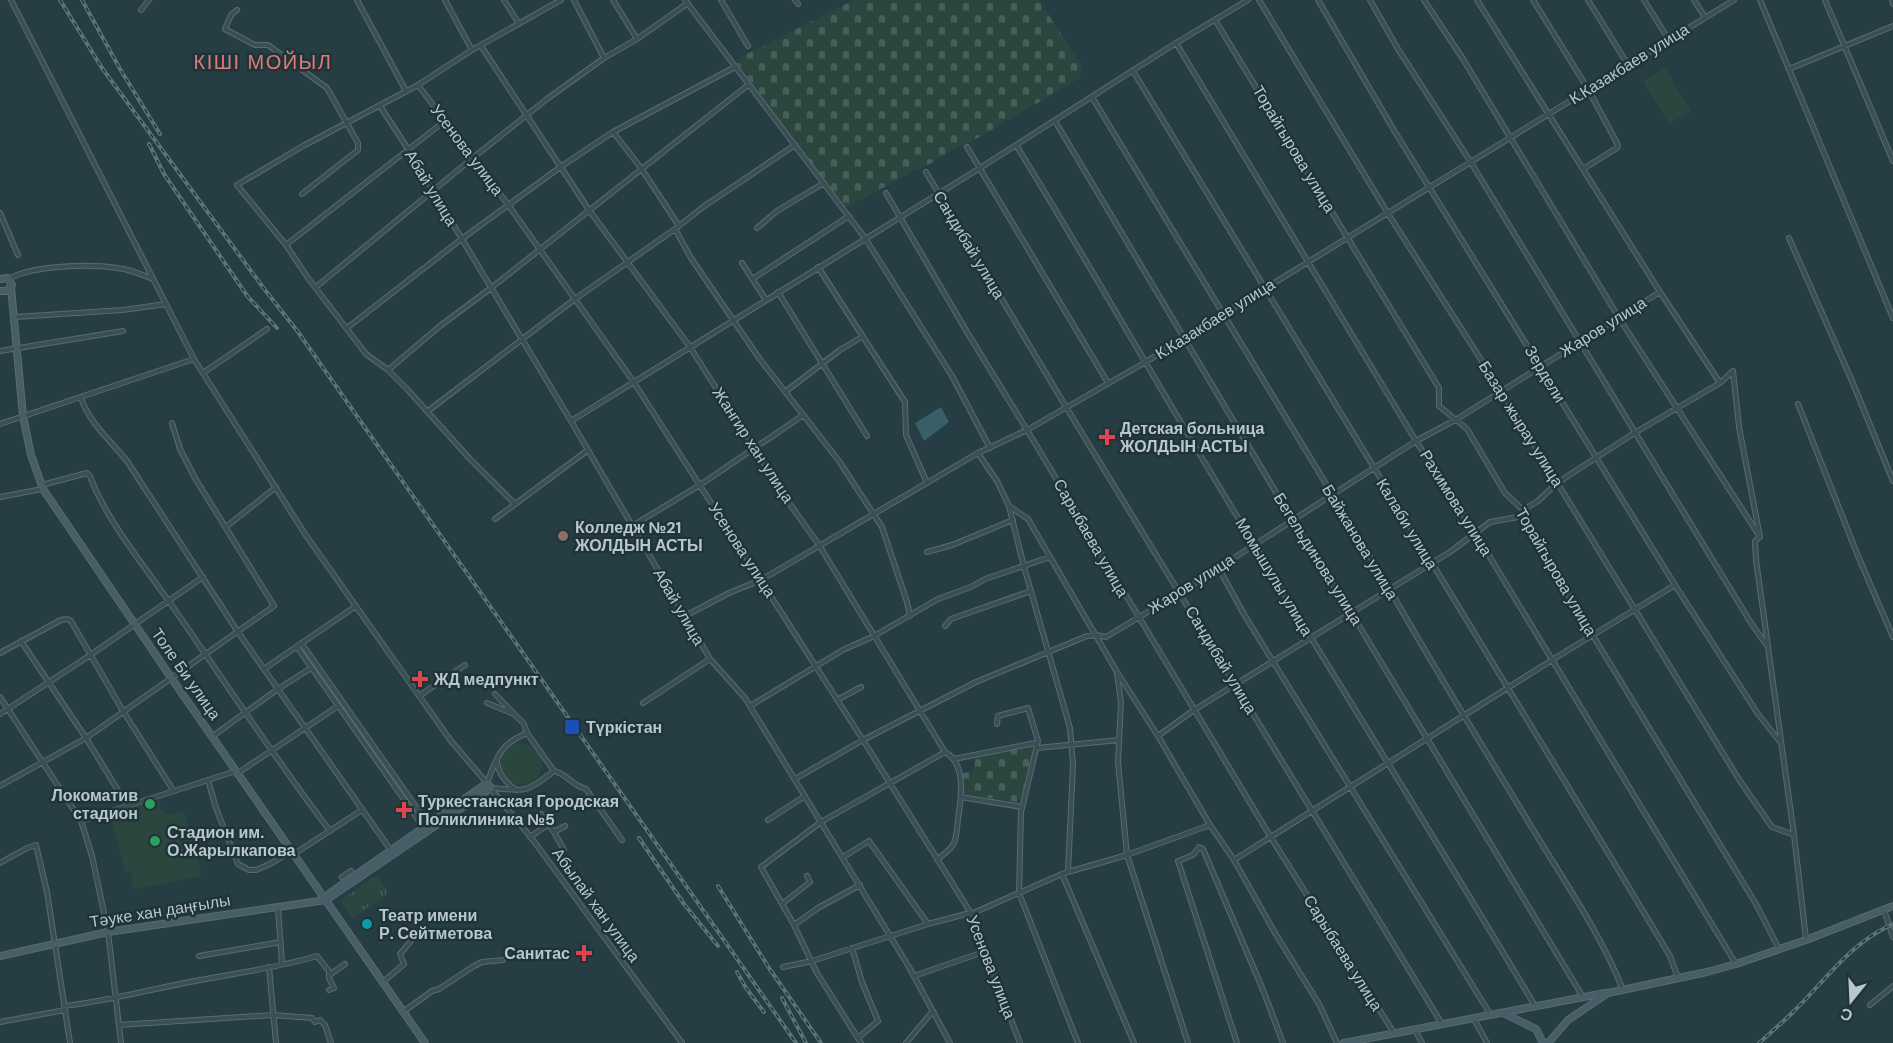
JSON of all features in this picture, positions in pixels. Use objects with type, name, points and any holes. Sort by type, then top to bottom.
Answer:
[{"type":"street","name":"Абылай хан улица","points":[[11,0],[194,359],[305,534],[451,741],[530,837],[682,1043]]},
{"type":"street","points":[[141,10],[149,0]]},
{"type":"street","points":[[357,0],[406,91]]},
{"type":"street","points":[[445,0],[472,50]]},
{"type":"street","points":[[504,0],[519,24]]},
{"type":"street","points":[[515,504],[388,370],[366,354],[286,245],[237,185],[303,146],[418,85],[472,50],[560,0]]},
{"type":"street","points":[[574,0],[604,58]]},
{"type":"street","points":[[613,0],[637,39]]},
{"type":"street","points":[[721,0],[748,46]]},
{"type":"street","points":[[571,421],[1248,0]]},
{"type":"street","name":"Базар жырау улица","points":[[1259,0],[1740,781],[1772,827],[1794,835]]},
{"type":"street","name":"Зердели","points":[[1318,0],[1365,82],[1675,585],[1758,714],[1781,743]]},
{"type":"street","points":[[1370,0],[1751,623],[1768,647]]},
{"type":"street","points":[[1424,0],[1619,318],[1760,537]]},
{"type":"street","points":[[1477,0],[1660,292],[1720,383]]},
{"type":"street","points":[[1533,0],[1618,145],[1617,148],[1583,168]]},
{"type":"street","points":[[1588,0],[1628,65]]},
{"type":"street","points":[[1644,0],[1669,40]]},
{"type":"street","points":[[1694,0],[1705,17]]},
{"type":"street","name":"К.Казакбаев улица","points":[[685,616],[729,593],[761,580],[978,453],[1027,430],[1144,363],[1734,0]]},
{"type":"street","points":[[1760,0],[1893,318]]},
{"type":"street","points":[[1825,0],[1893,161]]},
{"type":"street","points":[[316,287],[548,99],[604,58],[637,39],[686,2],[866,238],[952,376],[990,448]]},
{"type":"street","points":[[237,10],[231,15],[225,29],[255,45],[268,45],[327,88],[358,143],[358,150],[302,194]]},
{"type":"street","name":"Торайгырова улица","points":[[1215,20],[1439,388],[1439,406],[1467,429],[1505,493],[1523,510],[1524,522],[1756,904],[1779,950]]},
{"type":"street","points":[[1789,69],[1893,26]]},
{"type":"street","name":"Рахимова улица","points":[[1176,43],[1736,964]]},
{"type":"street","name":"Жангир хан улица","points":[[481,46],[589,210],[690,347],[754,449],[819,545],[945,752],[954,760]]},
{"type":"street","points":[[347,328],[462,239],[560,168],[614,132],[735,67]]},
{"type":"street","name":"Калаби улица","points":[[1133,71],[1670,956],[1678,979]]},
{"type":"street","name":"Усенова улица","points":[[418,85],[474,157],[633,381],[863,740],[970,914],[1020,1043]]},
{"type":"street","points":[[388,370],[440,326],[748,85]]},
{"type":"street","name":"Байжанова улица","points":[[1092,97],[1613,964],[1623,990]]},
{"type":"street","name":"Абай улица","points":[[380,106],[523,340],[710,659],[745,698],[860,885],[914,976],[950,1043]]},
{"type":"street","points":[[286,245],[446,120]]},
{"type":"street","name":"Бегельдинова улица","points":[[1055,121],[1582,997]]},
{"type":"street","points":[[614,132],[641,168],[677,228],[691,258],[759,358],[839,461],[882,526],[910,615]]},
{"type":"street","points":[[428,411],[575,299],[677,228],[703,207],[795,145]]},
{"type":"street","name":"Момышулы улица","points":[[1016,145],[1066,225],[1144,363],[1535,1006]]},
{"type":"street","points":[[967,147],[1108,383]]},
{"type":"street","name":"Сандибай улица","points":[[926,172],[1066,407],[1181,592],[1235,685],[1443,1025]]},
{"type":"street","points":[[757,228],[777,211],[824,183]]},
{"type":"street","name":"Сарыбаева улица","points":[[886,193],[1138,618],[1270,836],[1394,1034]]},
{"type":"street","points":[[0,213],[18,255]]},
{"type":"street","points":[[754,278],[849,216]]},
{"type":"street","points":[[1790,238],[1893,482]]},
{"type":"street","points":[[742,263],[754,278],[766,300]]},
{"type":"street","points":[[0,279],[3,277],[9,279],[23,272],[83,266],[118,268],[153,279]]},
{"type":"street","points":[[818,267],[905,402],[906,435],[927,483]]},
{"type":"street","name":"Толе Би улица","points":[[9,279],[15,317],[23,416],[31,455],[42,487],[424,1043]]},
{"type":"street","points":[[0,291],[7,291],[11,287]]},
{"type":"street","points":[[778,292],[867,436]]},
{"type":"street","name":"Жаров улица","points":[[795,779],[863,740],[976,682],[1087,636],[1106,637],[1181,592],[1416,441],[1457,419],[1660,292]]},
{"type":"street","points":[[15,317],[100,312],[166,304]]},
{"type":"street","points":[[203,373],[267,329]]},
{"type":"street","points":[[0,351],[123,331]]},
{"type":"street","points":[[785,392],[862,336]]},
{"type":"street","points":[[0,424],[194,359]]},
{"type":"street","points":[[1523,510],[1538,501],[1557,483],[1636,432],[1720,383],[1733,371],[1739,427],[1760,537]]},
{"type":"street","points":[[81,398],[90,417],[127,461],[238,632],[393,853]]},
{"type":"street","points":[[1798,404],[1858,556],[1893,637]]},
{"type":"street","points":[[632,525],[700,485],[802,416]]},
{"type":"street","points":[[0,786],[86,738],[274,606],[180,449],[172,423]]},
{"type":"street","points":[[495,519],[588,450]]},
{"type":"street","points":[[978,453],[997,481],[1009,506],[1030,591],[1070,728],[1072,744],[1068,872]]},
{"type":"street","points":[[0,497],[87,473],[90,476],[106,508],[205,655],[330,831]]},
{"type":"street","points":[[225,527],[276,487]]},
{"type":"street","points":[[1009,506],[1028,519],[1117,672],[1210,825],[1234,860],[1275,933],[1319,1004],[1337,1043]]},
{"type":"street","points":[[1158,736],[1194,710],[1450,552],[1490,522],[1523,516]]},
{"type":"street","points":[[927,552],[952,545],[1013,520]]},
{"type":"street","points":[[1760,537],[1755,541],[1756,560],[1794,835],[1806,940]]},
{"type":"street","points":[[750,706],[843,650],[874,636],[939,599],[985,579],[1050,557]]},
{"type":"street","points":[[1218,567],[1491,1015]]},
{"type":"street","points":[[0,714],[203,577]]},
{"type":"street","points":[[1234,860],[1675,585]]},
{"type":"street","points":[[945,626],[951,619],[1030,591]]},
{"type":"street","points":[[264,669],[356,606]]},
{"type":"street","points":[[0,653],[61,620],[71,621],[123,711],[173,790]]},
{"type":"street","points":[[21,641],[86,738],[127,805]]},
{"type":"street","points":[[302,644],[426,826]]},
{"type":"street","points":[[297,647],[426,826]]},
{"type":"street","points":[[644,703],[710,659]]},
{"type":"street","points":[[419,696],[465,665]]},
{"type":"street","points":[[213,736],[311,668]]},
{"type":"street","points":[[1117,672],[1120,702],[1118,762],[1127,855],[1188,1043]]},
{"type":"street","points":[[837,700],[861,687]]},
{"type":"street","points":[[495,694],[524,724],[554,771],[562,773],[576,787],[586,789],[622,840]]},
{"type":"street","points":[[0,698],[81,821],[92,856],[108,932],[121,1043]]},
{"type":"street","points":[[487,703],[515,714]]},
{"type":"street","points":[[81,821],[173,790],[236,772],[338,706]]},
{"type":"street","points":[[997,724],[998,716],[1028,708],[1038,741],[1022,807],[1019,893],[1078,1043]]},
{"type":"street","points":[[528,733],[500,750],[489,786],[516,790],[529,789],[554,771]]},
{"type":"street","points":[[1037,748],[1119,740]]},
{"type":"street","points":[[937,860],[954,844],[961,781],[954,760],[1035,743],[1037,748]]},
{"type":"street","points":[[852,948],[862,982],[878,1021],[860,1041],[812,962],[761,867],[821,822],[945,752]]},
{"type":"street","points":[[497,756],[498,771],[516,790]]},
{"type":"street","points":[[208,780],[216,808],[238,864],[249,870],[256,870],[293,852],[362,810]]},
{"type":"street","name":"Тәуке хан даңғылы","points":[[393,853],[426,826],[489,786]]},
{"type":"street","name":"Тәуке хан даңғылы","points":[[0,956],[108,932],[326,900],[489,786]]},
{"type":"street","points":[[768,820],[805,796]]},
{"type":"street","points":[[961,797],[1022,807]]},
{"type":"street","points":[[541,814],[564,850]]},
{"type":"street","points":[[530,837],[549,824]]},
{"type":"street","points":[[783,967],[812,962],[889,935],[970,914],[1062,874],[1127,855],[1210,825]]},
{"type":"street","points":[[554,832],[565,826]]},
{"type":"street","points":[[843,857],[869,841],[928,924]]},
{"type":"street","points":[[0,863],[36,845],[47,892],[70,1043]]},
{"type":"street","points":[[1237,1043],[1178,861],[1192,855],[1199,847],[1203,849],[1283,1043]]},
{"type":"street","points":[[342,877],[351,871]]},
{"type":"street","points":[[1062,874],[1134,1043]]},
{"type":"street","points":[[782,904],[810,882],[807,876]]},
{"type":"street","points":[[794,925],[818,908],[860,885]]},
{"type":"street","points":[[1344,1043],[1678,979],[1779,950],[1893,906]]},
{"type":"street","points":[[278,907],[282,964]]},
{"type":"street","points":[[1884,910],[1893,937]]},
{"type":"street","points":[[383,982],[404,964],[400,954],[415,936]]},
{"type":"street","points":[[199,956],[281,942]]},
{"type":"street","points":[[914,976],[986,951]]},
{"type":"street","points":[[0,1022],[316,956],[329,972],[334,988],[329,990]]},
{"type":"street","points":[[403,1012],[432,991],[439,989],[474,966],[482,962],[502,960]]},
{"type":"street","points":[[329,972],[331,974],[345,964]]},
{"type":"street","points":[[269,967],[276,1043]]},
{"type":"street","points":[[1870,1005],[1893,986]]},
{"type":"street","points":[[1548,1043],[1568,1020],[1608,993]]},
{"type":"street","points":[[906,1043],[933,1011]]},
{"type":"street","points":[[1503,1013],[1536,1029],[1543,1043]]},
{"type":"street","points":[[119,1025],[273,1015],[312,1018],[315,1022],[320,1020],[325,1025],[331,1043]]},
{"type":"street","points":[[1474,1019],[1487,1043]]},
{"type":"street","points":[[1415,1030],[1422,1043]]},
{"type":"green space","points":[[854,0],[1039,0],[1083,68],[1080,78],[969,143],[845,208],[737,63],[739,58]]},
{"type":"green space","points":[[1665,68],[1691,111],[1669,124],[1643,81]]},
{"type":"green space","points":[[521,743],[536,749],[542,764],[536,779],[521,785],[506,779],[500,764],[506,749]]},
{"type":"green space","points":[[1031,746],[1033,748],[1021,798],[1017,802],[963,794],[962,773],[973,772],[975,758]]},
{"type":"green space","name":"Стадион им. О.Жарылкапова","points":[[159,800],[161,810],[169,815],[181,812],[185,814],[202,876],[133,890],[131,873],[126,874],[110,816]]},
{"type":"green space","points":[[377,875],[389,893],[352,918],[342,903],[343,899]]},
{"type":"water","points":[[941,407],[949,422],[924,441],[915,423]]},
{"type":"railway","points":[[60,0],[102,68],[298,332],[796,1043]]},
{"type":"railway","points":[[82,0],[120,69],[160,134]]},
{"type":"railway","points":[[149,144],[164,174],[248,297],[277,328]]},
{"type":"railway","points":[[639,838],[684,904],[718,946]]},
{"type":"railway","points":[[718,886],[769,968],[821,1043]]},
{"type":"railway","points":[[1759,1043],[1793,1012],[1851,952],[1864,941],[1893,924]]},
{"type":"railway","points":[[737,972],[764,1012]]},
{"type":"railway","points":[[782,998],[806,1043]]},
{"type":"place","name":"Детская больница ЖОЛДЫН АСТЫ","points":[[1107,437]]},
{"type":"place","name":"Колледж №21 ЖОЛДЫН АСТЫ","points":[[563,536]]},
{"type":"place","name":"ЖД медпункт","points":[[420,679]]},
{"type":"place","name":"Түркістан","points":[[572,727]]},
{"type":"place","name":"Локоматив стадион","points":[[150,804]]},
{"type":"place","name":"Туркестанская Городская Поликлиника №5","points":[[404,810]]},
{"type":"place","name":"Стадион им. О.Жарылкапова","points":[[155,841]]},
{"type":"place","name":"Театр имени Р. Сейтметова","points":[[367,924]]},
{"type":"place","name":"Санитас","points":[[584,953]]},
{"type":"district","name":"КІШІ МОЙЫЛ","points":[[263,62]]}]
